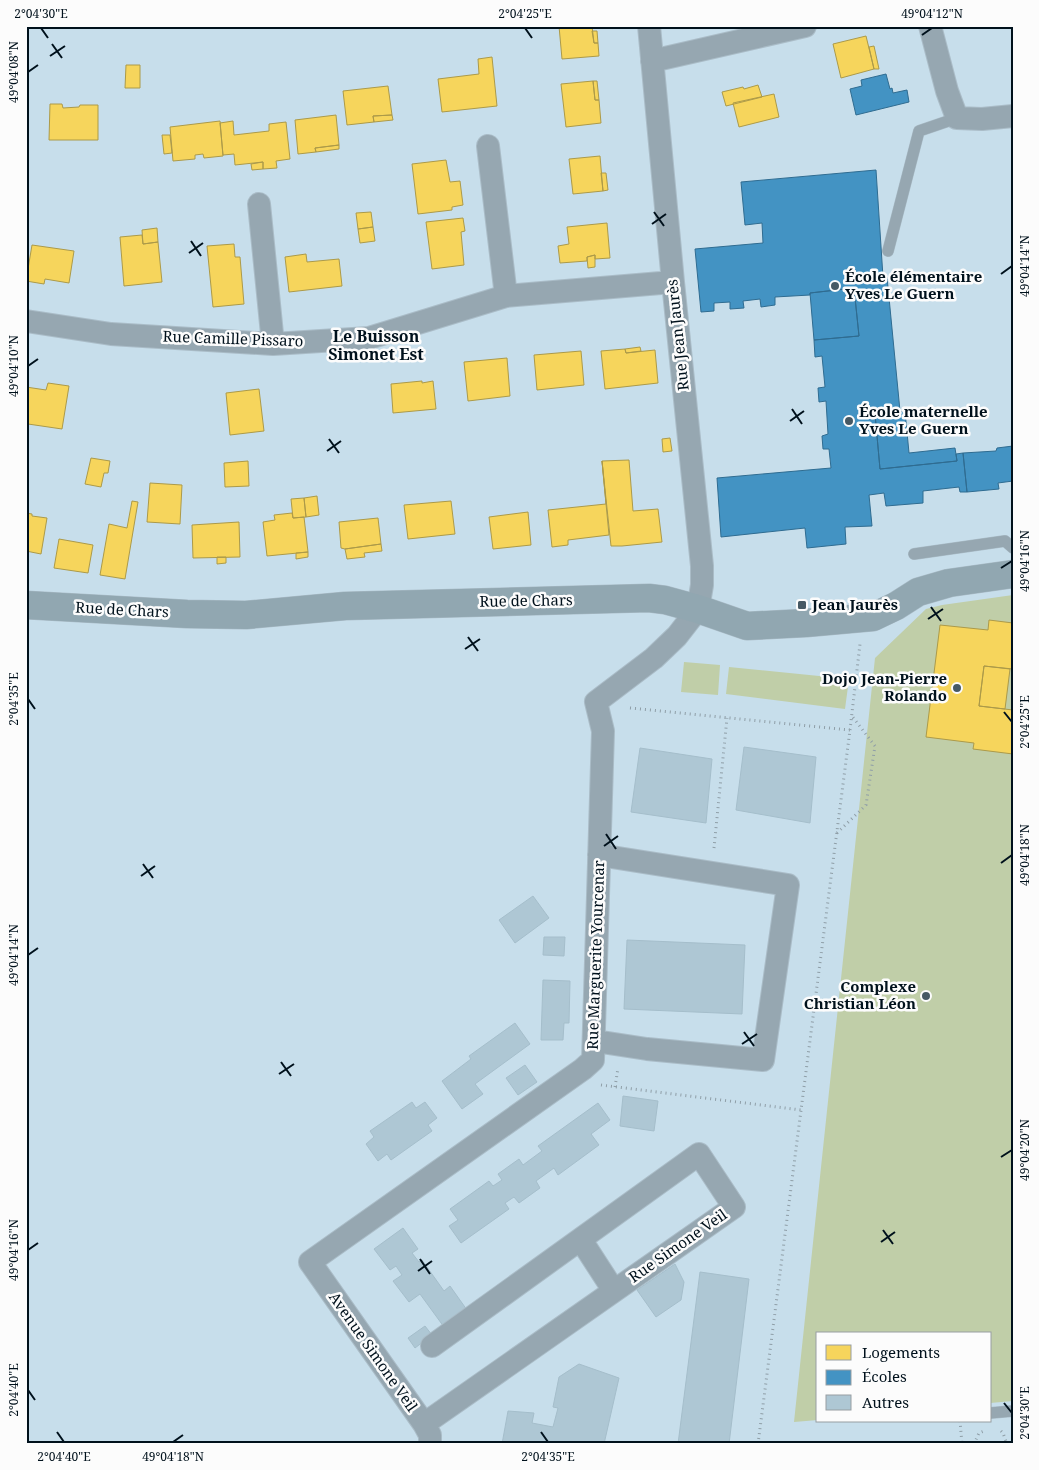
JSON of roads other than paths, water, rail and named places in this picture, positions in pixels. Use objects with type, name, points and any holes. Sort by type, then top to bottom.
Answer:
[{"type":"street","name":"Rue Jean Jaurès","points":[[649,26],[702,566],[702,585],[698,609]]},
{"type":"street","points":[[652,61],[805,26]]},
{"type":"street","points":[[930,26],[947,90],[957,118],[982,119],[1013,116]]},
{"type":"street","points":[[488,146],[506,296]]},
{"type":"street","points":[[259,204],[273,344]]},
{"type":"street","name":"Rue Camille Pissaro","points":[[26,321],[111,334],[273,344],[369,338],[506,296],[673,282]]},
{"type":"street","name":"Rue de Chars","points":[[26,605],[187,614],[246,615],[345,606],[649,598],[665,600],[698,609],[747,626],[873,617],[896,606],[918,592],[949,583],[1013,574]]},
{"type":"street","name":"Rue Marguerite Yourcenar","points":[[310,1262],[583,1069],[593,1060],[603,731],[596,702],[654,658],[677,636],[698,609]]},
{"type":"street","points":[[595,1041],[647,1049],[763,1060],[788,885],[599,855]]},
{"type":"street","name":"Rue Simone Veil","points":[[427,1434],[614,1291],[734,1207],[699,1154],[432,1346]]},
{"type":"street","points":[[581,1240],[614,1291]]},
{"type":"street","name":"Avenue Simone Veil","points":[[310,1262],[427,1434]]},
{"type":"lane","points":[[888,251],[919,130],[957,118]]},
{"type":"lane","points":[[914,554],[1005,541],[1013,548]]},
{"type":"lane","points":[[992,1413],[1013,1411]]},
{"type":"place","name":"École élémentaire Yves Le Guern","points":[[835,286]]},
{"type":"place","name":"École maternelle Yves Le Guern","points":[[849,421]]},
{"type":"place","name":"Jean Jaurès","points":[[802,605]]},
{"type":"place","name":"Dojo Jean-Pierre Rolando","points":[[957,688]]},
{"type":"place","name":"Complexe Christian Léon","points":[[926,996]]},
{"type":"district","name":"Le Buisson Simonet Est","points":[[376,345]]}]
